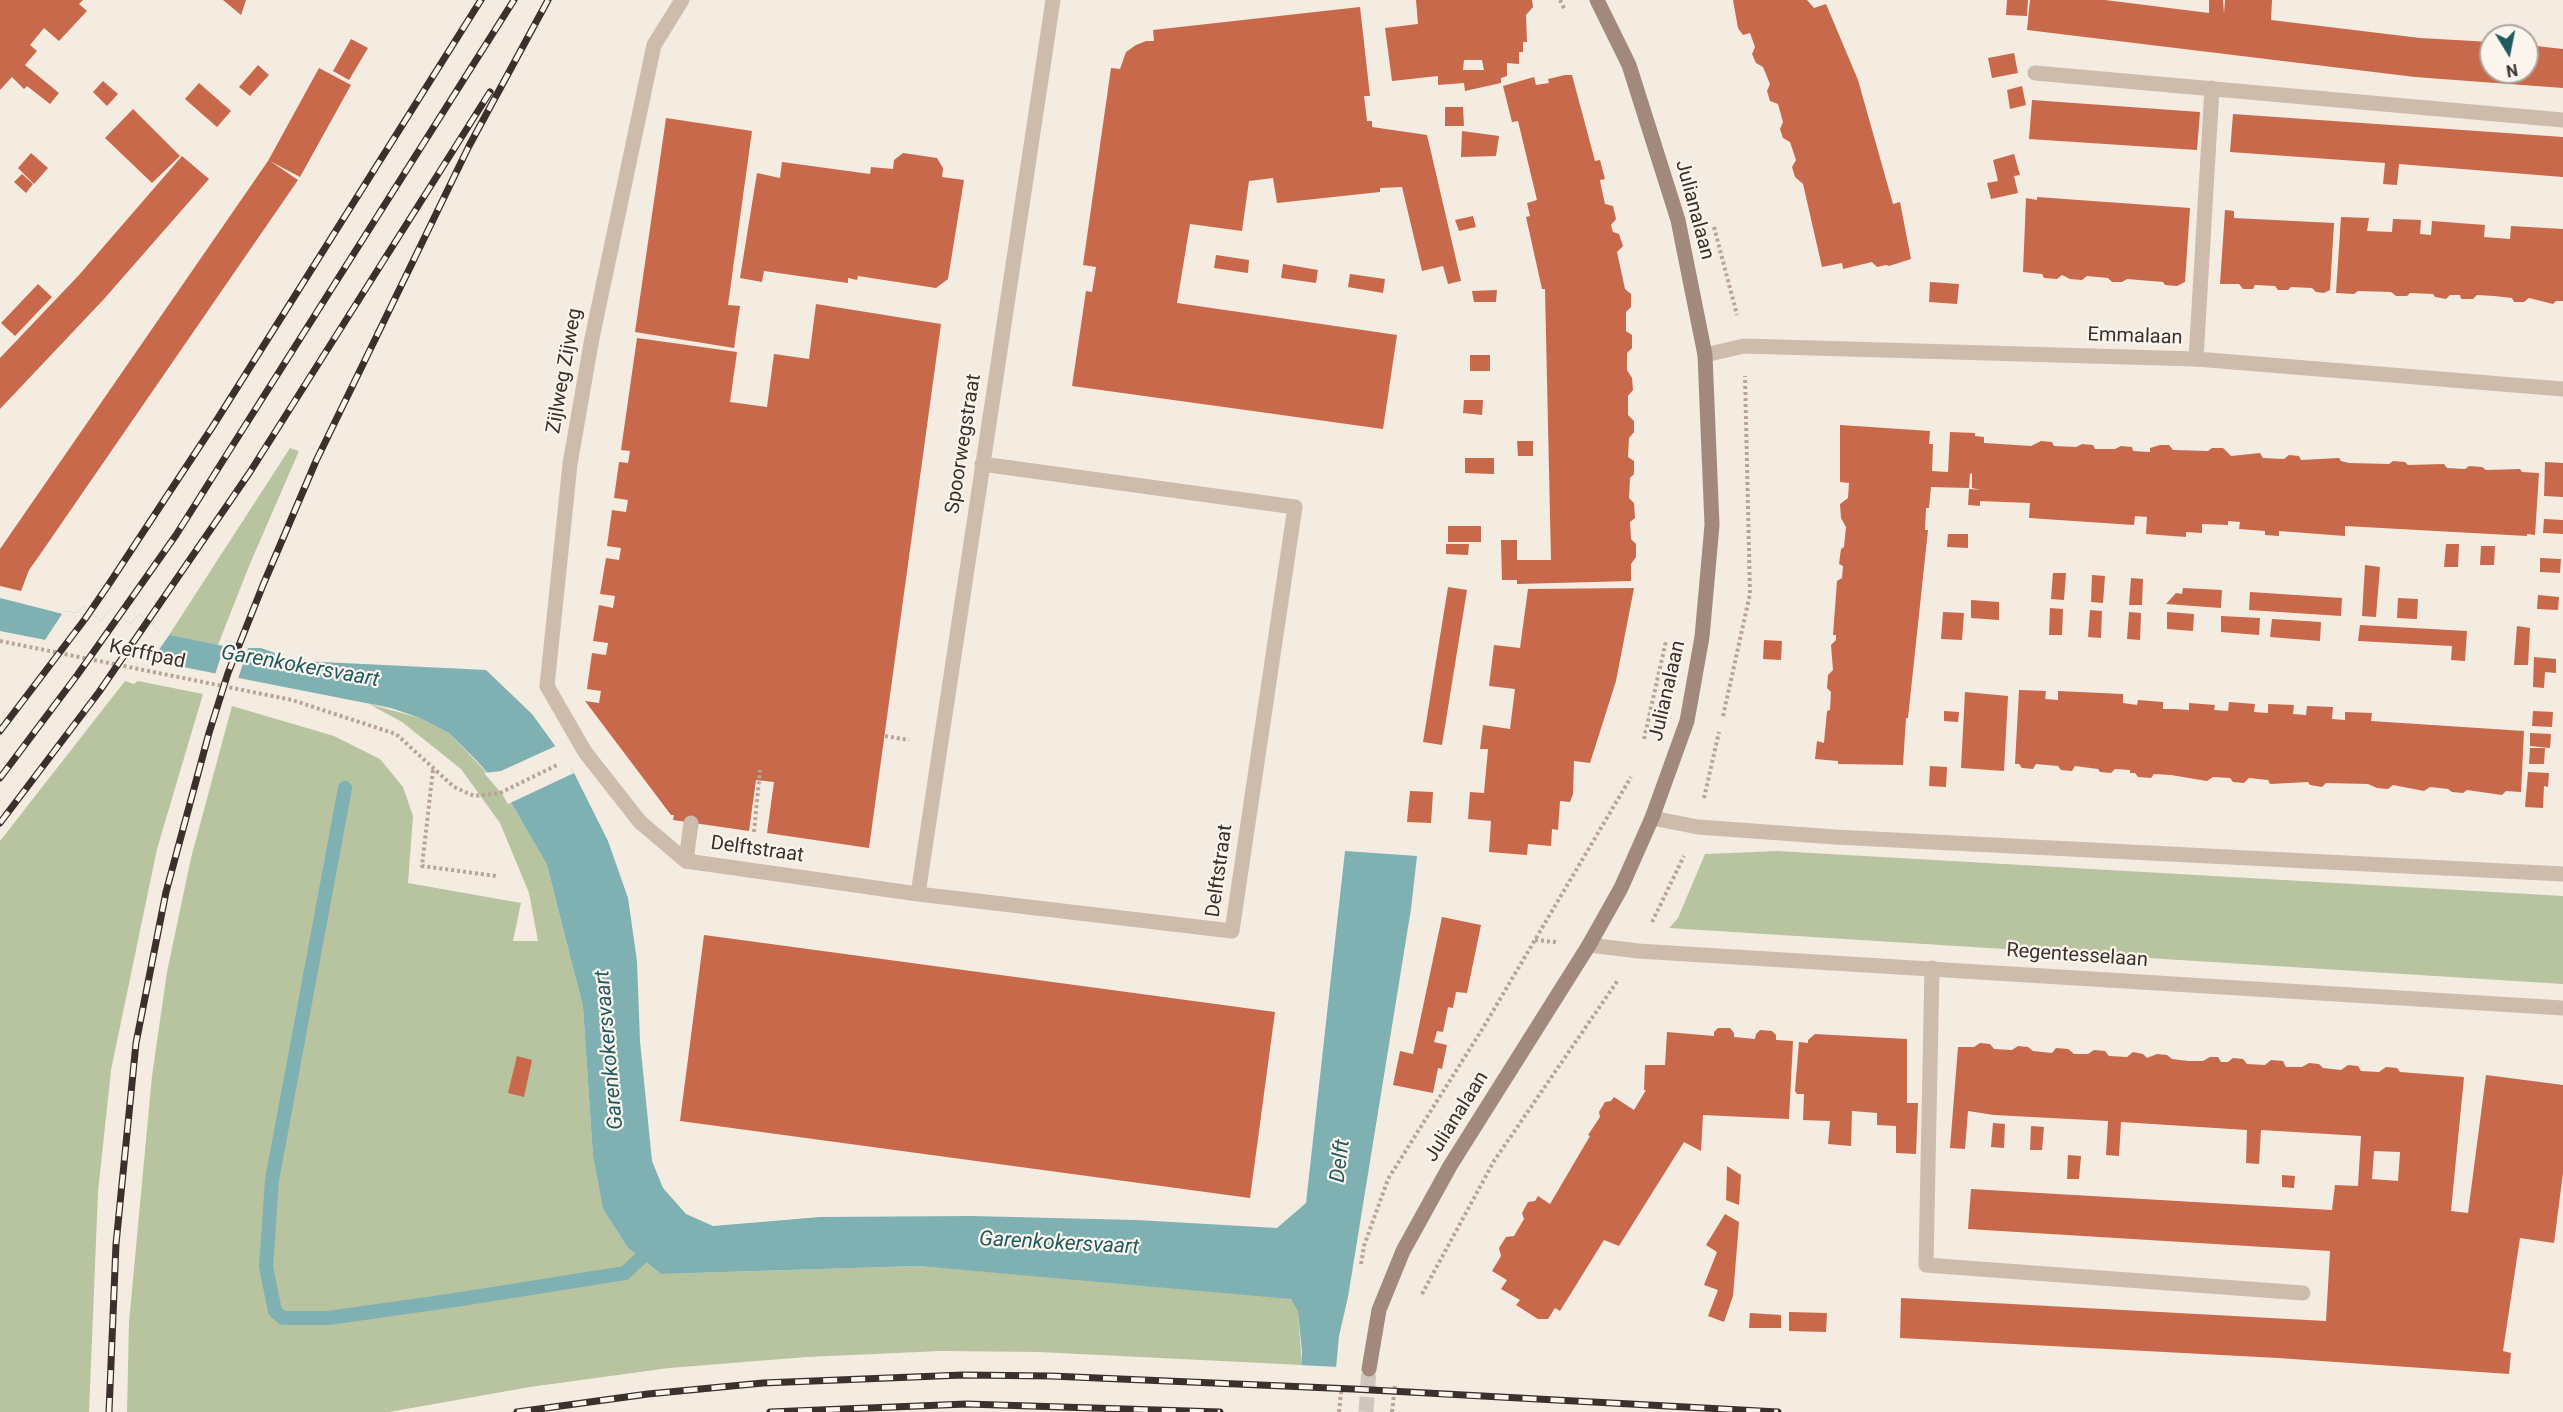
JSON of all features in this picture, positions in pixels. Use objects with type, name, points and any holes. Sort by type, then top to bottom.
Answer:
[{"type":"main road","name":"Julianalaan","points":[[1369,1369],[1379,1310],[1403,1251],[1450,1166],[1589,945],[1621,888],[1652,818],[1687,721],[1702,637],[1712,525],[1705,355],[1678,220],[1629,65],[1597,0]]},
{"type":"street","name":"Zijlweg Zijweg","points":[[585,752],[547,686],[570,464],[592,338],[654,45],[682,0]]},
{"type":"street","name":"Spoorwegstraat","points":[[918,894],[1053,0]]},
{"type":"street","points":[[2035,73],[2563,120]]},
{"type":"street","points":[[2196,359],[2212,88]]},
{"type":"street","name":"Emmalaan","points":[[1705,355],[1744,346],[2196,359],[2563,390]]},
{"type":"street","name":"Delftstraat","points":[[585,752],[640,822],[686,861],[918,894],[1232,931],[1295,507],[982,464]]},
{"type":"street","points":[[1652,818],[1698,827],[1835,837],[2563,874]]},
{"type":"street","points":[[686,861],[691,823]]},
{"type":"street","name":"Regentesselaan","points":[[1589,945],[1638,951],[2563,1008]]},
{"type":"street","points":[[1932,968],[1926,1265],[2303,1293]]},
{"type":"path","points":[[1560,0],[1570,19]]},
{"type":"path","points":[[1418,1303],[1494,1161],[1638,951],[1698,827],[1750,594],[1744,346],[1712,219]]},
{"type":"path","points":[[1644,740],[1668,636]]},
{"type":"path","name":"Kerffpad","points":[[0,641],[292,700],[396,735],[454,787],[474,796],[500,794],[567,760]]},
{"type":"path","points":[[433,770],[423,866],[496,876]]},
{"type":"path","points":[[754,832],[760,770]]},
{"type":"path","points":[[1364,1252],[1388,1179],[1483,1028],[1634,772]]},
{"type":"path","points":[[1392,1412],[1396,1378]]},
{"type":"green space","points":[[290,448],[299,451],[249,566],[218,645],[169,635]]},
{"type":"green space","points":[[125,681],[134,684],[138,681],[203,694],[157,849],[111,1070],[98,1192],[89,1412],[0,1412],[0,841]]},
{"type":"green space","points":[[369,704],[420,718],[449,733],[505,792],[547,865],[583,1007],[593,1157],[603,1209],[628,1248],[661,1274],[918,1266],[1278,1296],[1291,1299],[1298,1312],[1302,1365],[1039,1352],[941,1351],[807,1357],[669,1368],[530,1387],[389,1412],[127,1412],[129,1322],[152,1076],[167,972],[191,858],[232,706],[334,736],[380,759],[403,787],[413,816],[408,883],[521,903],[513,941],[538,941],[529,893],[500,823],[461,769],[402,722]]},
{"type":"green space","points":[[1777,851],[2563,896],[2563,984],[1669,928],[1678,918],[1705,854]]},
{"type":"water","points":[[0,598],[63,614],[64,611],[77,613],[83,606],[101,621],[111,609],[130,624],[139,614],[160,631],[172,631],[170,635],[224,646],[226,640],[248,648],[261,648],[275,653],[275,656],[302,661],[486,670],[532,714],[572,769],[608,841],[628,898],[637,961],[640,1041],[652,1161],[663,1188],[686,1214],[713,1226],[820,1217],[971,1216],[1136,1220],[1277,1228],[1306,1203],[1345,851],[1417,856],[1411,909],[1348,1297],[1339,1336],[1332,1412],[1300,1412],[1302,1352],[1298,1312],[1291,1299],[918,1266],[661,1274],[628,1248],[603,1209],[593,1157],[583,1007],[547,865],[505,792],[476,760],[449,733],[420,718],[391,708],[0,631]]},
{"type":"pier","points":[[83,606],[101,621],[111,609],[130,624],[139,614],[160,631],[172,631],[149,664],[43,643],[64,611],[77,613]]},
{"type":"pier","points":[[226,640],[248,648],[237,682],[214,678]]},
{"type":"pier","points":[[558,745],[574,773],[508,804],[484,773],[501,771]]},
{"type":"pier","points":[[1299,1365],[1338,1367],[1335,1412],[1297,1412]]},
{"type":"building","points":[[0,0],[83,0],[79,4],[87,11],[59,41],[44,28],[30,45],[37,51],[25,65],[59,93],[50,104],[27,86],[24,89],[12,77],[0,90]]},
{"type":"building","points":[[223,0],[246,0],[241,15]]},
{"type":"building","points":[[1416,0],[1532,0],[1533,7],[1526,15],[1527,42],[1523,42],[1523,52],[1519,52],[1519,64],[1507,63],[1507,76],[1501,78],[1501,83],[1465,91],[1464,83],[1438,85],[1438,76],[1392,81],[1385,28],[1418,24]],"holes":[[[1464,60],[1482,60],[1484,70],[1463,70]]]},
{"type":"building","points":[[1733,0],[1807,0],[1814,8],[1826,4],[1858,80],[1893,204],[1900,202],[1911,259],[1889,266],[1877,267],[1872,262],[1843,269],[1842,263],[1822,267],[1803,184],[1795,177],[1792,167],[1796,160],[1790,142],[1783,138],[1780,129],[1783,122],[1778,104],[1770,101],[1767,91],[1770,84],[1763,67],[1756,63],[1752,54],[1755,47],[1750,33],[1743,35],[1738,28]]},
{"type":"building","points":[[2007,0],[2028,0],[2027,16],[2006,15]]},
{"type":"building","points":[[2030,0],[2105,0],[2209,13],[2209,0],[2223,0],[2224,13],[2225,0],[2272,0],[2271,20],[2420,38],[2479,41],[2479,82],[2415,77],[2027,30]]},
{"type":"building","points":[[1360,7],[1370,96],[1364,96],[1367,121],[1372,121],[1372,127],[1427,135],[1461,281],[1448,284],[1443,266],[1422,271],[1402,187],[1380,188],[1380,192],[1277,203],[1273,178],[1249,181],[1242,231],[1190,224],[1177,303],[1397,335],[1383,429],[1072,386],[1086,291],[1092,292],[1096,267],[1083,265],[1111,68],[1120,69],[1126,52],[1136,45],[1154,41],[1153,30]]},
{"type":"building","points":[[351,39],[368,48],[349,80],[333,71]]},
{"type":"building","points":[[2539,46],[2563,49],[2563,88],[2509,84],[2539,84]]},
{"type":"building","points":[[2014,53],[2018,73],[1992,78],[1988,58]]},
{"type":"building","points":[[258,65],[269,75],[250,96],[239,87]]},
{"type":"building","points":[[319,68],[351,85],[300,177],[270,161],[298,180],[29,570],[21,591],[0,586],[0,549],[268,161]]},
{"type":"building","points":[[1572,75],[1595,161],[1600,160],[1605,179],[1600,180],[1605,204],[1613,206],[1616,219],[1611,225],[1613,232],[1619,234],[1623,246],[1617,252],[1625,289],[1631,294],[1631,307],[1626,312],[1626,331],[1632,335],[1632,348],[1627,353],[1627,370],[1632,378],[1633,390],[1628,396],[1628,415],[1634,421],[1634,432],[1629,438],[1628,457],[1634,461],[1629,498],[1634,503],[1635,518],[1630,522],[1631,539],[1636,544],[1636,557],[1631,564],[1631,581],[1517,584],[1517,580],[1502,580],[1501,540],[1517,540],[1517,560],[1551,560],[1545,289],[1542,289],[1526,217],[1530,216],[1527,203],[1537,200],[1518,121],[1512,122],[1503,86],[1534,77],[1536,85],[1549,83],[1548,79]]},
{"type":"building","points":[[103,81],[118,94],[107,106],[93,92]]},
{"type":"building","points":[[199,83],[231,111],[217,127],[185,99]]},
{"type":"building","points":[[2022,86],[2026,105],[2010,109],[2007,90]]},
{"type":"building","points":[[2032,100],[2200,112],[2197,150],[2029,139]]},
{"type":"building","points":[[1445,107],[1463,107],[1464,126],[1445,126]]},
{"type":"building","points":[[133,109],[180,156],[152,183],[105,138]]},
{"type":"building","points":[[2233,114],[2563,137],[2563,177],[2399,164],[2397,185],[2383,184],[2385,163],[2230,152]]},
{"type":"building","points":[[666,118],[752,131],[728,305],[740,306],[734,348],[635,332]]},
{"type":"building","points":[[1462,131],[1499,136],[1496,156],[1461,157]]},
{"type":"building","points":[[31,153],[48,168],[34,184],[18,168]]},
{"type":"building","points":[[903,153],[937,158],[943,168],[942,177],[964,180],[948,279],[936,288],[858,276],[857,280],[848,278],[848,283],[764,271],[762,282],[740,278],[757,173],[780,178],[782,162],[870,174],[871,167],[893,169],[894,160]]},
{"type":"building","points":[[2014,154],[2020,175],[2014,176],[2018,193],[1991,199],[1987,183],[1998,181],[1993,160]]},
{"type":"building","points":[[182,156],[209,179],[104,299],[0,409],[0,358],[79,275]]},
{"type":"building","points":[[22,174],[33,184],[26,193],[14,182]]},
{"type":"building","points":[[2037,197],[2190,208],[2185,282],[2177,286],[2165,285],[2163,282],[2127,279],[2122,282],[2112,282],[2108,278],[2087,276],[2082,280],[2070,279],[2062,275],[2057,279],[2044,278],[2042,274],[2023,272],[2026,198],[2037,200]]},
{"type":"building","points":[[2225,210],[2234,211],[2234,218],[2334,223],[2330,290],[2324,293],[2316,292],[2312,288],[2291,287],[2288,290],[2278,290],[2275,286],[2255,285],[2253,289],[2243,289],[2239,284],[2220,284]]},
{"type":"building","points":[[1473,216],[1476,227],[1459,231],[1455,220]]},
{"type":"building","points":[[2341,217],[2369,218],[2367,231],[2392,232],[2393,219],[2421,220],[2420,234],[2431,235],[2432,221],[2485,225],[2484,237],[2510,239],[2511,226],[2563,229],[2563,301],[2556,301],[2553,304],[2529,298],[2524,302],[2514,302],[2512,298],[2477,295],[2473,299],[2461,299],[2460,295],[2450,295],[2446,299],[2435,297],[2433,294],[2410,293],[2407,296],[2396,296],[2391,292],[2336,293]]},
{"type":"building","points":[[1216,255],[1249,260],[1248,273],[1214,268]]},
{"type":"building","points":[[1283,264],[1318,270],[1316,283],[1281,278]]},
{"type":"building","points":[[1350,274],[1385,279],[1383,293],[1348,287]]},
{"type":"building","points":[[1930,282],[1959,284],[1957,304],[1929,302]]},
{"type":"building","points":[[38,284],[52,297],[15,336],[1,323]]},
{"type":"building","points":[[1497,290],[1496,302],[1474,302],[1472,291]]},
{"type":"building","points":[[816,304],[941,324],[869,848],[767,833],[774,782],[756,780],[749,831],[673,820],[674,815],[671,815],[585,701],[599,703],[601,691],[587,689],[592,653],[606,655],[608,643],[593,641],[599,605],[613,608],[615,596],[600,594],[606,558],[619,560],[621,548],[607,546],[612,510],[626,512],[628,500],[614,498],[619,462],[628,463],[630,451],[621,450],[637,338],[737,352],[730,402],[767,407],[774,354],[809,359]]},
{"type":"building","points":[[1470,355],[1490,355],[1490,371],[1470,371]]},
{"type":"building","points":[[1464,400],[1483,400],[1482,415],[1463,413]]},
{"type":"building","points":[[1840,425],[1930,431],[1929,444],[1933,444],[1932,471],[1948,472],[1950,432],[1975,433],[1975,436],[1984,437],[1984,443],[2031,446],[2041,441],[2052,442],[2054,446],[2076,447],[2082,444],[2093,445],[2095,449],[2115,449],[2121,446],[2132,447],[2133,451],[2150,452],[2150,448],[2169,445],[2173,450],[2208,451],[2212,448],[2223,448],[2231,456],[2260,453],[2263,458],[2284,459],[2289,455],[2299,456],[2301,460],[2339,458],[2349,463],[2389,464],[2393,461],[2405,462],[2408,465],[2444,464],[2447,468],[2465,469],[2469,466],[2482,467],[2486,470],[2520,469],[2522,472],[2539,473],[2535,535],[2345,526],[2345,536],[2279,531],[2279,536],[2265,535],[2265,531],[2239,529],[2240,522],[2228,521],[2228,525],[2202,524],[2202,533],[2186,532],[2186,537],[2146,534],[2147,517],[2135,516],[2134,525],[2029,518],[2030,503],[1980,501],[1980,506],[1968,505],[1969,489],[1981,490],[1972,488],[1972,473],[1969,488],[1931,487],[1929,508],[1926,508],[1925,530],[1928,530],[1908,718],[1906,718],[1903,765],[1838,764],[1838,761],[1815,759],[1817,741],[1824,743],[1827,711],[1830,710],[1831,692],[1827,688],[1828,675],[1833,670],[1831,645],[1836,640],[1836,635],[1833,635],[1837,581],[1842,578],[1843,566],[1839,564],[1846,527],[1841,518],[1840,504],[1848,498],[1849,483],[1840,482]]},
{"type":"building","points":[[1517,441],[1533,441],[1533,456],[1518,456]]},
{"type":"building","points":[[1465,458],[1494,458],[1494,474],[1465,473]]},
{"type":"building","points":[[2545,462],[2563,463],[2563,497],[2544,496]]},
{"type":"building","points":[[2544,519],[2563,520],[2563,534],[2543,533]]},
{"type":"building","points":[[1448,526],[1481,526],[1481,542],[1448,542]]},
{"type":"building","points":[[1948,534],[1968,534],[1968,548],[1947,547]]},
{"type":"building","points":[[1446,544],[1469,544],[1468,555],[1446,554]]},
{"type":"building","points":[[2446,544],[2459,544],[2458,567],[2444,567]]},
{"type":"building","points":[[2481,546],[2495,546],[2494,565],[2480,565]]},
{"type":"building","points":[[2540,558],[2561,559],[2560,573],[2540,572]]},
{"type":"building","points":[[2365,565],[2380,567],[2376,617],[2362,616]]},
{"type":"building","points":[[2053,573],[2066,573],[2064,600],[2051,599]]},
{"type":"building","points":[[2092,575],[2105,576],[2103,603],[2091,602]]},
{"type":"building","points":[[2131,578],[2143,579],[2142,605],[2129,605]]},
{"type":"building","points":[[1448,587],[1467,590],[1442,745],[1423,742]]},
{"type":"building","points":[[1634,588],[1616,681],[1590,763],[1574,761],[1573,794],[1570,802],[1560,801],[1558,830],[1552,829],[1551,846],[1528,844],[1527,855],[1489,852],[1491,821],[1468,819],[1470,792],[1484,793],[1488,749],[1480,749],[1483,725],[1510,729],[1515,689],[1489,686],[1494,645],[1520,648],[1528,589]]},
{"type":"building","points":[[2183,588],[2222,590],[2221,608],[2166,604],[2176,593],[2182,594]]},
{"type":"building","points":[[2250,592],[2342,598],[2341,616],[2249,610]]},
{"type":"building","points":[[2538,595],[2559,597],[2558,610],[2537,609]]},
{"type":"building","points":[[2398,598],[2418,599],[2417,619],[2397,618]]},
{"type":"building","points":[[1971,600],[1999,602],[1999,620],[1971,618]]},
{"type":"building","points":[[2050,608],[2063,609],[2062,635],[2049,635]]},
{"type":"building","points":[[2090,610],[2102,611],[2101,638],[2088,637]]},
{"type":"building","points":[[1943,612],[1964,613],[1962,640],[1941,639]]},
{"type":"building","points":[[2129,612],[2141,613],[2140,640],[2127,639]]},
{"type":"building","points":[[2167,612],[2194,614],[2193,631],[2167,629]]},
{"type":"building","points":[[2221,616],[2260,618],[2259,635],[2221,632]]},
{"type":"building","points":[[2272,619],[2321,622],[2320,641],[2270,637]]},
{"type":"building","points":[[2360,625],[2467,631],[2465,661],[2451,660],[2452,646],[2358,641]]},
{"type":"building","points":[[2517,626],[2530,628],[2528,665],[2514,665]]},
{"type":"building","points":[[1764,640],[1782,641],[1781,660],[1763,659]]},
{"type":"building","points":[[2534,657],[2556,659],[2556,673],[2545,672],[2544,688],[2533,687]]},
{"type":"building","points":[[2019,690],[2046,691],[2045,699],[2058,700],[2058,691],[2123,694],[2123,703],[2137,705],[2138,700],[2163,702],[2163,709],[2189,710],[2189,703],[2215,705],[2214,710],[2228,711],[2229,702],[2255,704],[2254,712],[2268,713],[2268,704],[2294,705],[2293,714],[2306,715],[2307,706],[2333,707],[2332,719],[2345,720],[2345,712],[2372,713],[2371,721],[2524,731],[2521,792],[2506,791],[2502,795],[2467,790],[2463,793],[2430,787],[2424,791],[2393,785],[2388,789],[2377,788],[2368,784],[2326,783],[2322,787],[2310,785],[2308,782],[2270,784],[2268,780],[2249,778],[2244,783],[2233,782],[2230,778],[2213,777],[2207,781],[2154,774],[2151,778],[2138,777],[2135,773],[2130,773],[2130,770],[2115,769],[2111,773],[2075,766],[2072,771],[2061,770],[2058,766],[2036,764],[2033,769],[2022,768],[2019,764],[2015,764]]},
{"type":"building","points":[[1965,692],[2008,696],[2004,771],[1961,768]]},
{"type":"building","points":[[1944,711],[1959,712],[1958,722],[1944,721]]},
{"type":"building","points":[[2533,711],[2553,712],[2552,727],[2532,726]]},
{"type":"building","points":[[2530,733],[2551,734],[2550,748],[2530,746]]},
{"type":"building","points":[[2530,748],[2545,748],[2544,764],[2529,764]]},
{"type":"building","points":[[1930,766],[1947,767],[1946,787],[1929,786]]},
{"type":"building","points":[[2528,772],[2549,773],[2548,787],[2544,786],[2543,808],[2525,807]]},
{"type":"building","points":[[1410,791],[1433,792],[1431,823],[1407,822]]},
{"type":"building","points":[[1442,917],[1481,925],[1467,993],[1456,992],[1453,1008],[1448,1007],[1443,1032],[1437,1031],[1434,1042],[1447,1045],[1442,1069],[1438,1068],[1433,1093],[1393,1085],[1400,1051],[1413,1054]]},
{"type":"building","points":[[704,935],[1275,1012],[1250,1198],[680,1121]]},
{"type":"building","points":[[1718,1028],[1730,1028],[1734,1037],[1755,1039],[1760,1030],[1772,1031],[1776,1035],[1776,1040],[1793,1041],[1789,1119],[1703,1115],[1701,1151],[1684,1142],[1619,1246],[1604,1240],[1560,1311],[1555,1308],[1548,1319],[1538,1319],[1516,1305],[1520,1300],[1501,1289],[1507,1280],[1492,1271],[1501,1256],[1499,1248],[1506,1237],[1514,1236],[1524,1219],[1522,1213],[1528,1202],[1535,1201],[1538,1196],[1550,1204],[1590,1136],[1588,1135],[1600,1117],[1599,1112],[1605,1102],[1611,1101],[1614,1097],[1634,1110],[1646,1090],[1644,1090],[1645,1065],[1665,1065],[1667,1032],[1714,1036]]},
{"type":"building","points":[[1815,1034],[1907,1039],[1907,1103],[1918,1103],[1916,1154],[1896,1153],[1896,1126],[1877,1125],[1877,1113],[1852,1111],[1851,1146],[1828,1144],[1830,1121],[1803,1120],[1804,1094],[1797,1094],[1795,1091],[1799,1042],[1808,1043],[1808,1040]]},
{"type":"building","points":[[1980,1043],[1990,1044],[1994,1049],[2012,1050],[2018,1046],[2028,1047],[2033,1051],[2052,1053],[2056,1048],[2068,1049],[2074,1054],[2088,1054],[2094,1050],[2105,1051],[2109,1056],[2127,1057],[2133,1052],[2143,1054],[2147,1058],[2157,1054],[2188,1061],[2203,1061],[2210,1057],[2218,1057],[2221,1062],[2228,1062],[2233,1058],[2243,1059],[2247,1064],[2265,1065],[2271,1060],[2283,1061],[2286,1067],[2302,1067],[2309,1063],[2319,1064],[2323,1068],[2341,1070],[2348,1065],[2358,1066],[2361,1071],[2379,1072],[2386,1067],[2397,1068],[2400,1072],[2464,1077],[2451,1211],[2468,1213],[2486,1075],[2563,1085],[2563,1173],[2554,1243],[2520,1238],[2503,1351],[2511,1353],[2509,1374],[2278,1358],[1900,1338],[1901,1298],[2326,1321],[2330,1251],[1968,1229],[1971,1189],[2332,1210],[2335,1185],[2358,1186],[2361,1136],[2261,1130],[2259,1164],[2246,1163],[2247,1130],[2121,1122],[2119,1156],[2106,1155],[2108,1121],[1994,1115],[1968,1111],[1965,1149],[1950,1148],[1958,1047],[1974,1047]],"holes":[[[2374,1151],[2400,1152],[2398,1181],[2372,1179]]]},
{"type":"building","points":[[517,1056],[532,1060],[524,1097],[508,1093]]},
{"type":"building","points":[[1993,1123],[2005,1124],[2004,1148],[1991,1147]]},
{"type":"building","points":[[2031,1126],[2044,1127],[2042,1150],[2030,1150]]},
{"type":"building","points":[[2068,1155],[2081,1156],[2079,1179],[2067,1179]]},
{"type":"building","points":[[1727,1166],[1741,1175],[1739,1205],[1726,1200]]},
{"type":"building","points":[[2282,1175],[2295,1176],[2294,1188],[2282,1187]]},
{"type":"building","points":[[1725,1214],[1739,1222],[1733,1296],[1724,1322],[1708,1316],[1718,1290],[1704,1285],[1717,1252],[1706,1245]]},
{"type":"building","points":[[1789,1312],[1827,1313],[1826,1332],[1789,1331]]},
{"type":"building","points":[[1750,1313],[1781,1315],[1781,1328],[1749,1328]]},
{"type":"waterway","points":[[345,788],[272,1180],[266,1267],[275,1311],[283,1318],[328,1318],[449,1301],[625,1273],[641,1258]]},
{"type":"tunnel","points":[[1366,1412],[1369,1369]]},
{"type":"railway","points":[[0,731],[85,619],[213,426],[481,0]]},
{"type":"railway","points":[[0,778],[78,674],[176,535],[514,0]]},
{"type":"railway","points":[[109,1412],[116,1244],[136,1043],[166,892],[209,733],[228,673],[316,461],[469,146],[548,0]]},
{"type":"railway","points":[[0,823],[99,692],[250,472],[490,92]]},
{"type":"railway","points":[[517,1412],[648,1394],[763,1383],[963,1375],[1051,1376],[1353,1389],[1778,1412]]},
{"type":"railway","points":[[770,1412],[967,1404],[1220,1412]]},
{"type":"water label","name":"Garenkokersvaart","points":[[300,667]]},
{"type":"water label","name":"Garenkokersvaart","points":[[610,1050]]},
{"type":"water label","name":"Delft","points":[[1341,1161]]},
{"type":"water label","name":"Garenkokersvaart","points":[[1059,1244]]}]
